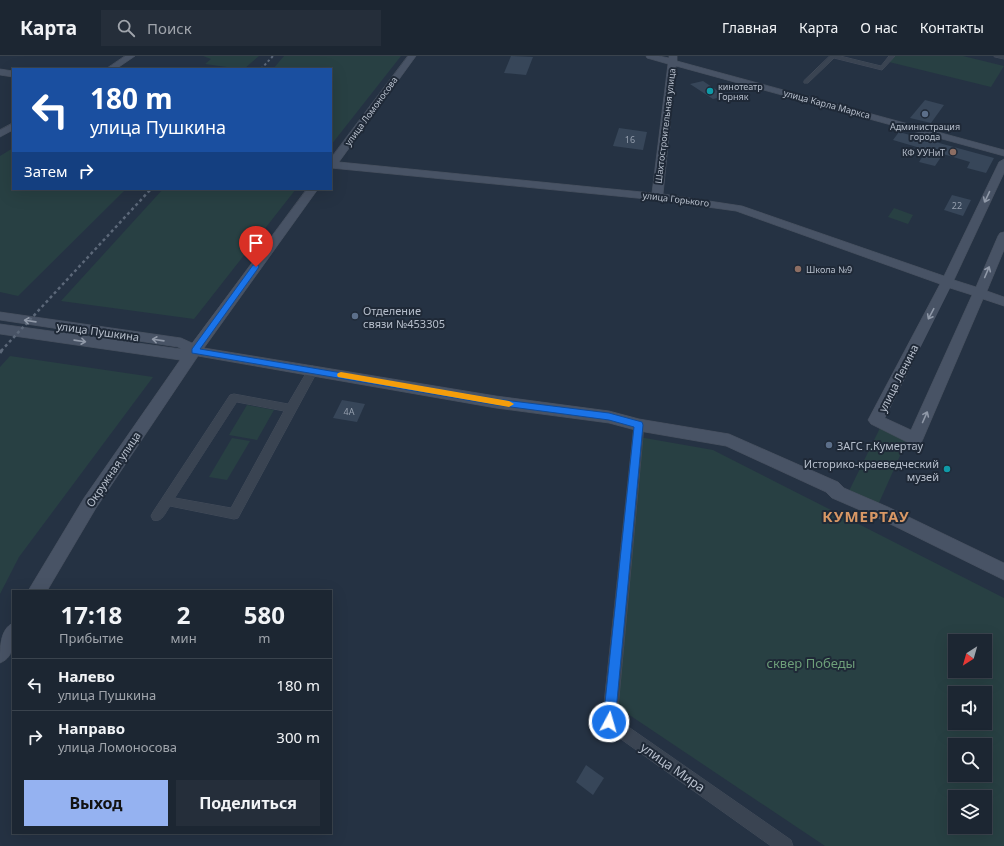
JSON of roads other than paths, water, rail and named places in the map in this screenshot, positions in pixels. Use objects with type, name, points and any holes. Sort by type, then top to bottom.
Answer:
[{"type":"main road","points":[[112,68],[132,56]]},
{"type":"main road","name":"улица Ломоносова","points":[[332,165],[412,56]]},
{"type":"main road","name":"улица Карла Маркса","points":[[650,56],[673,59],[1004,153]]},
{"type":"main road","name":"Шахтостроительная улица","points":[[657,197],[673,59]]},
{"type":"main road","points":[[0,72],[12,74]]},
{"type":"main road","points":[[0,134],[12,127]]},
{"type":"main road","name":"улица Ленина","points":[[1004,162],[948,282],[876,420],[915,439],[1004,236]]},
{"type":"main road","name":"улица Горького","points":[[332,165],[657,197],[738,208],[1004,302]]},
{"type":"main road","points":[[195,351],[312,190]]},
{"type":"main road","name":"улица Пушкина","points":[[0,316],[181,343],[195,351],[496,402],[609,417],[639,425],[729,440],[832,488],[838,493],[882,512],[1004,572]]},
{"type":"main road","name":"улица Пушкина","points":[[0,329],[179,355],[195,351]]},
{"type":"main road","name":"Окружная улица","points":[[38,590],[90,503],[176,376],[195,351]]},
{"type":"main road","points":[[0,654],[12,634]]},
{"type":"street","points":[[806,82],[833,56],[882,68],[892,56]]},
{"type":"street","points":[[997,56],[1004,58]]},
{"type":"street","points":[[167,501],[234,514],[313,370]]},
{"type":"street","points":[[157,516],[234,398],[291,408]]},
{"type":"street","name":"улица Мира","points":[[639,425],[609,722],[785,846]]},
{"type":"railway","points":[[262,68],[273,56]]},
{"type":"railway","points":[[1,351],[150,190]]},
{"type":"place","name":"кинотеатр Горняк","points":[[710,91]]},
{"type":"place","name":"Администрация города","points":[[925,114]]},
{"type":"place","name":"КФ УУНиТ","points":[[953,152]]},
{"type":"place","name":"Школа №9","points":[[798,269]]},
{"type":"place","name":"Отделение связи №453305","points":[[355,316]]},
{"type":"place","name":"ЗАГС г.Кумертау","points":[[829,445]]},
{"type":"place","name":"Историко-краеведческий музей","points":[[947,469]]},
{"type":"district","name":"КУМЕРТАУ","points":[[866,516]]},
{"type":"park label","name":"сквер Победы","points":[[811,663]]}]
